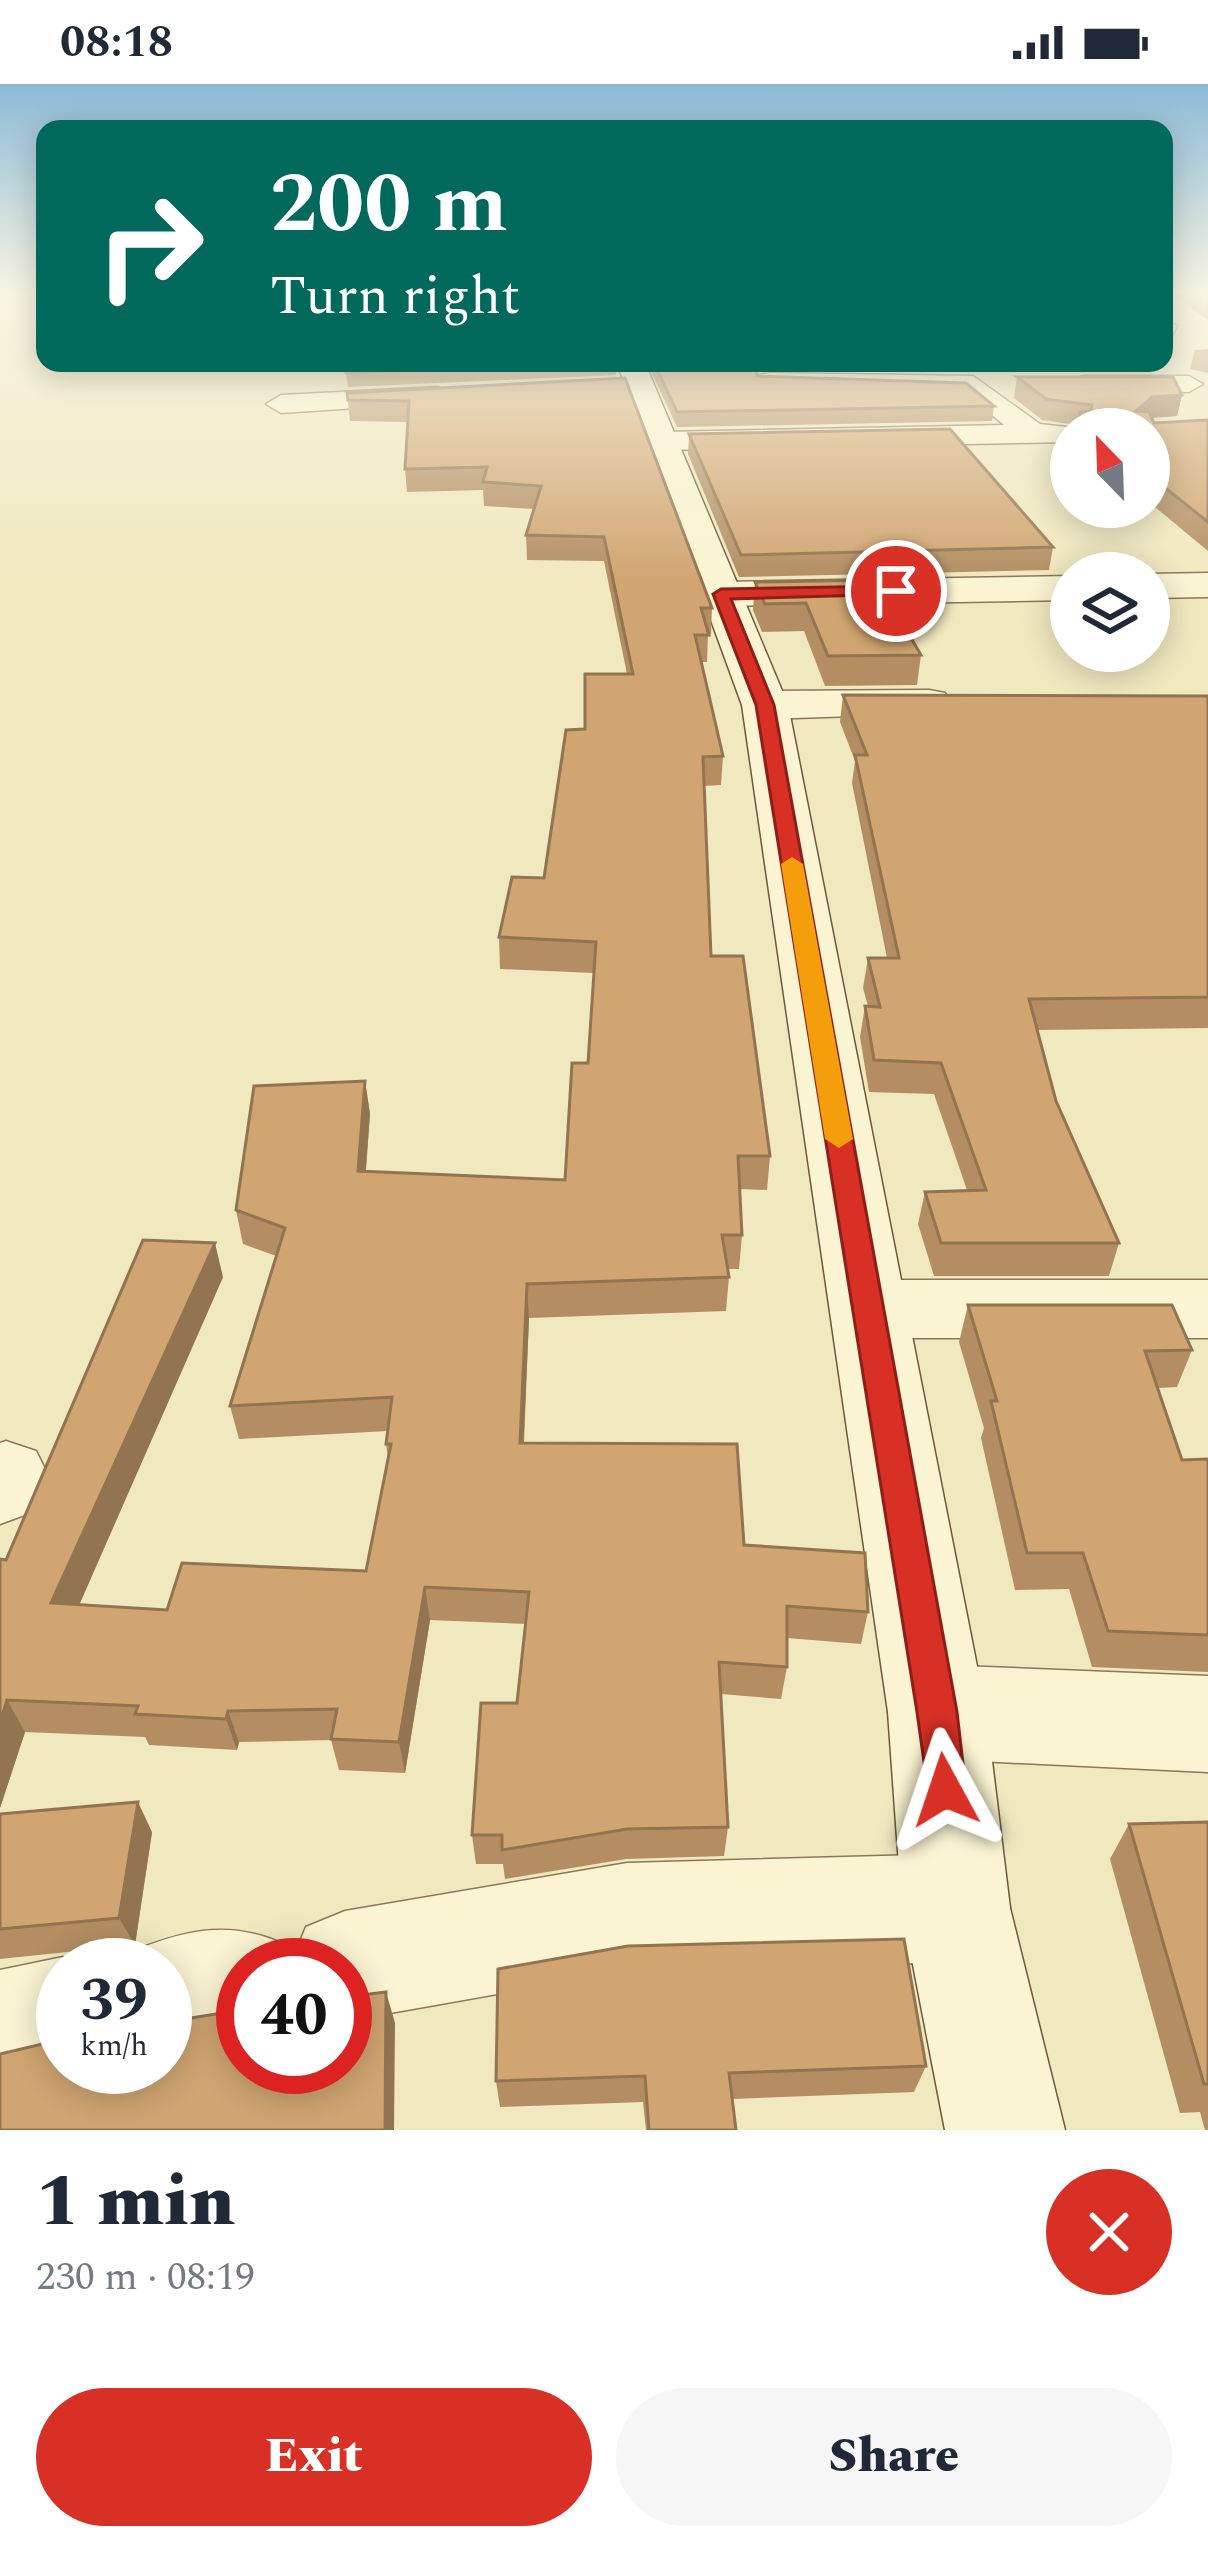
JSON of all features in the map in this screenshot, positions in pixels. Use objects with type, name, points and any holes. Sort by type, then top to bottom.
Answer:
[{"type":"street","points":[[635,390],[665,441],[765,705],[937,1712],[956,1908],[1005,2130]]},
{"type":"street","points":[[777,390],[813,439]]},
{"type":"street","points":[[981,390],[1033,434]]},
{"type":"street","points":[[1190,390],[1184,395],[1199,418]]},
{"type":"street","points":[[281,404],[472,395]]},
{"type":"street","points":[[665,441],[1050,434]]},
{"type":"street","points":[[1170,586],[1208,585]]},
{"type":"street","points":[[721,594],[1050,588]]},
{"type":"street","points":[[765,705],[971,702]]},
{"type":"street","points":[[868,1309],[1208,1309]]},
{"type":"street","points":[[937,1712],[1208,1724]]},
{"type":"street","points":[[372,1961],[627,1917],[956,1908]]},
{"type":"street","points":[[0,2027],[36,2020]]},
{"type":"building","points":[[630,390],[712,608],[701,608],[709,635],[695,635],[723,756],[703,757],[711,956],[743,956],[770,1156],[738,1156],[742,1235],[722,1235],[729,1277],[527,1284],[520,1443],[737,1444],[744,1545],[865,1553],[868,1612],[787,1606],[787,1667],[719,1662],[728,1827],[627,1829],[502,1850],[502,1835],[472,1835],[481,1703],[517,1703],[529,1592],[425,1587],[399,1742],[331,1739],[337,1709],[228,1711],[226,1719],[135,1714],[138,1706],[7,1700],[0,1723],[0,1559],[6,1560],[143,1240],[215,1243],[51,1603],[167,1610],[182,1563],[366,1571],[391,1444],[386,1444],[392,1397],[230,1406],[285,1228],[236,1210],[254,1086],[365,1081],[358,1171],[565,1180],[572,1063],[588,1063],[596,942],[499,937],[512,877],[544,878],[566,730],[585,729],[585,674],[633,674],[604,537],[526,535],[541,486],[483,482],[487,467],[405,469],[409,401],[348,400],[347,393]]},
{"type":"building","points":[[667,390],[975,390],[994,406],[677,412]]},
{"type":"building","points":[[1035,390],[1180,390],[1182,395],[1152,397],[1139,408],[1046,399]]},
{"type":"building","points":[[1208,420],[1208,522],[1170,492],[1170,422]]},
{"type":"building","points":[[950,429],[1053,547],[741,555],[689,434]]},
{"type":"building","points":[[877,580],[921,655],[828,656],[806,603],[765,604],[755,582]]},
{"type":"building","points":[[843,695],[1208,696],[1208,997],[1029,999],[1056,1101],[1119,1243],[941,1243],[925,1192],[986,1190],[941,1063],[874,1060],[865,1006],[880,1007],[868,958],[899,958],[855,755],[867,755]]},
{"type":"building","points":[[968,1305],[1172,1305],[1192,1350],[1145,1351],[1182,1460],[1208,1459],[1208,1635],[1108,1631],[1083,1553],[1027,1553],[991,1401],[997,1401]]},
{"type":"building","points":[[138,1802],[119,1918],[0,1929],[0,1814]]},
{"type":"building","points":[[1208,1822],[1208,2084],[1204,2084],[1129,1824]]},
{"type":"building","points":[[904,1939],[926,2066],[729,2073],[736,2130],[649,2130],[645,2076],[496,2081],[498,1969],[628,1946]]},
{"type":"building","points":[[386,1992],[385,2130],[0,2130],[0,2054],[36,2046],[36,2094],[192,2094],[192,2018],[216,2014],[216,2094],[372,2094],[372,1994]]},
{"type":"slow traffic","points":[[792,864],[839,1139]]},
{"type":"route","points":[[896,591],[721,594],[765,705],[937,1712],[945,1790]]}]
